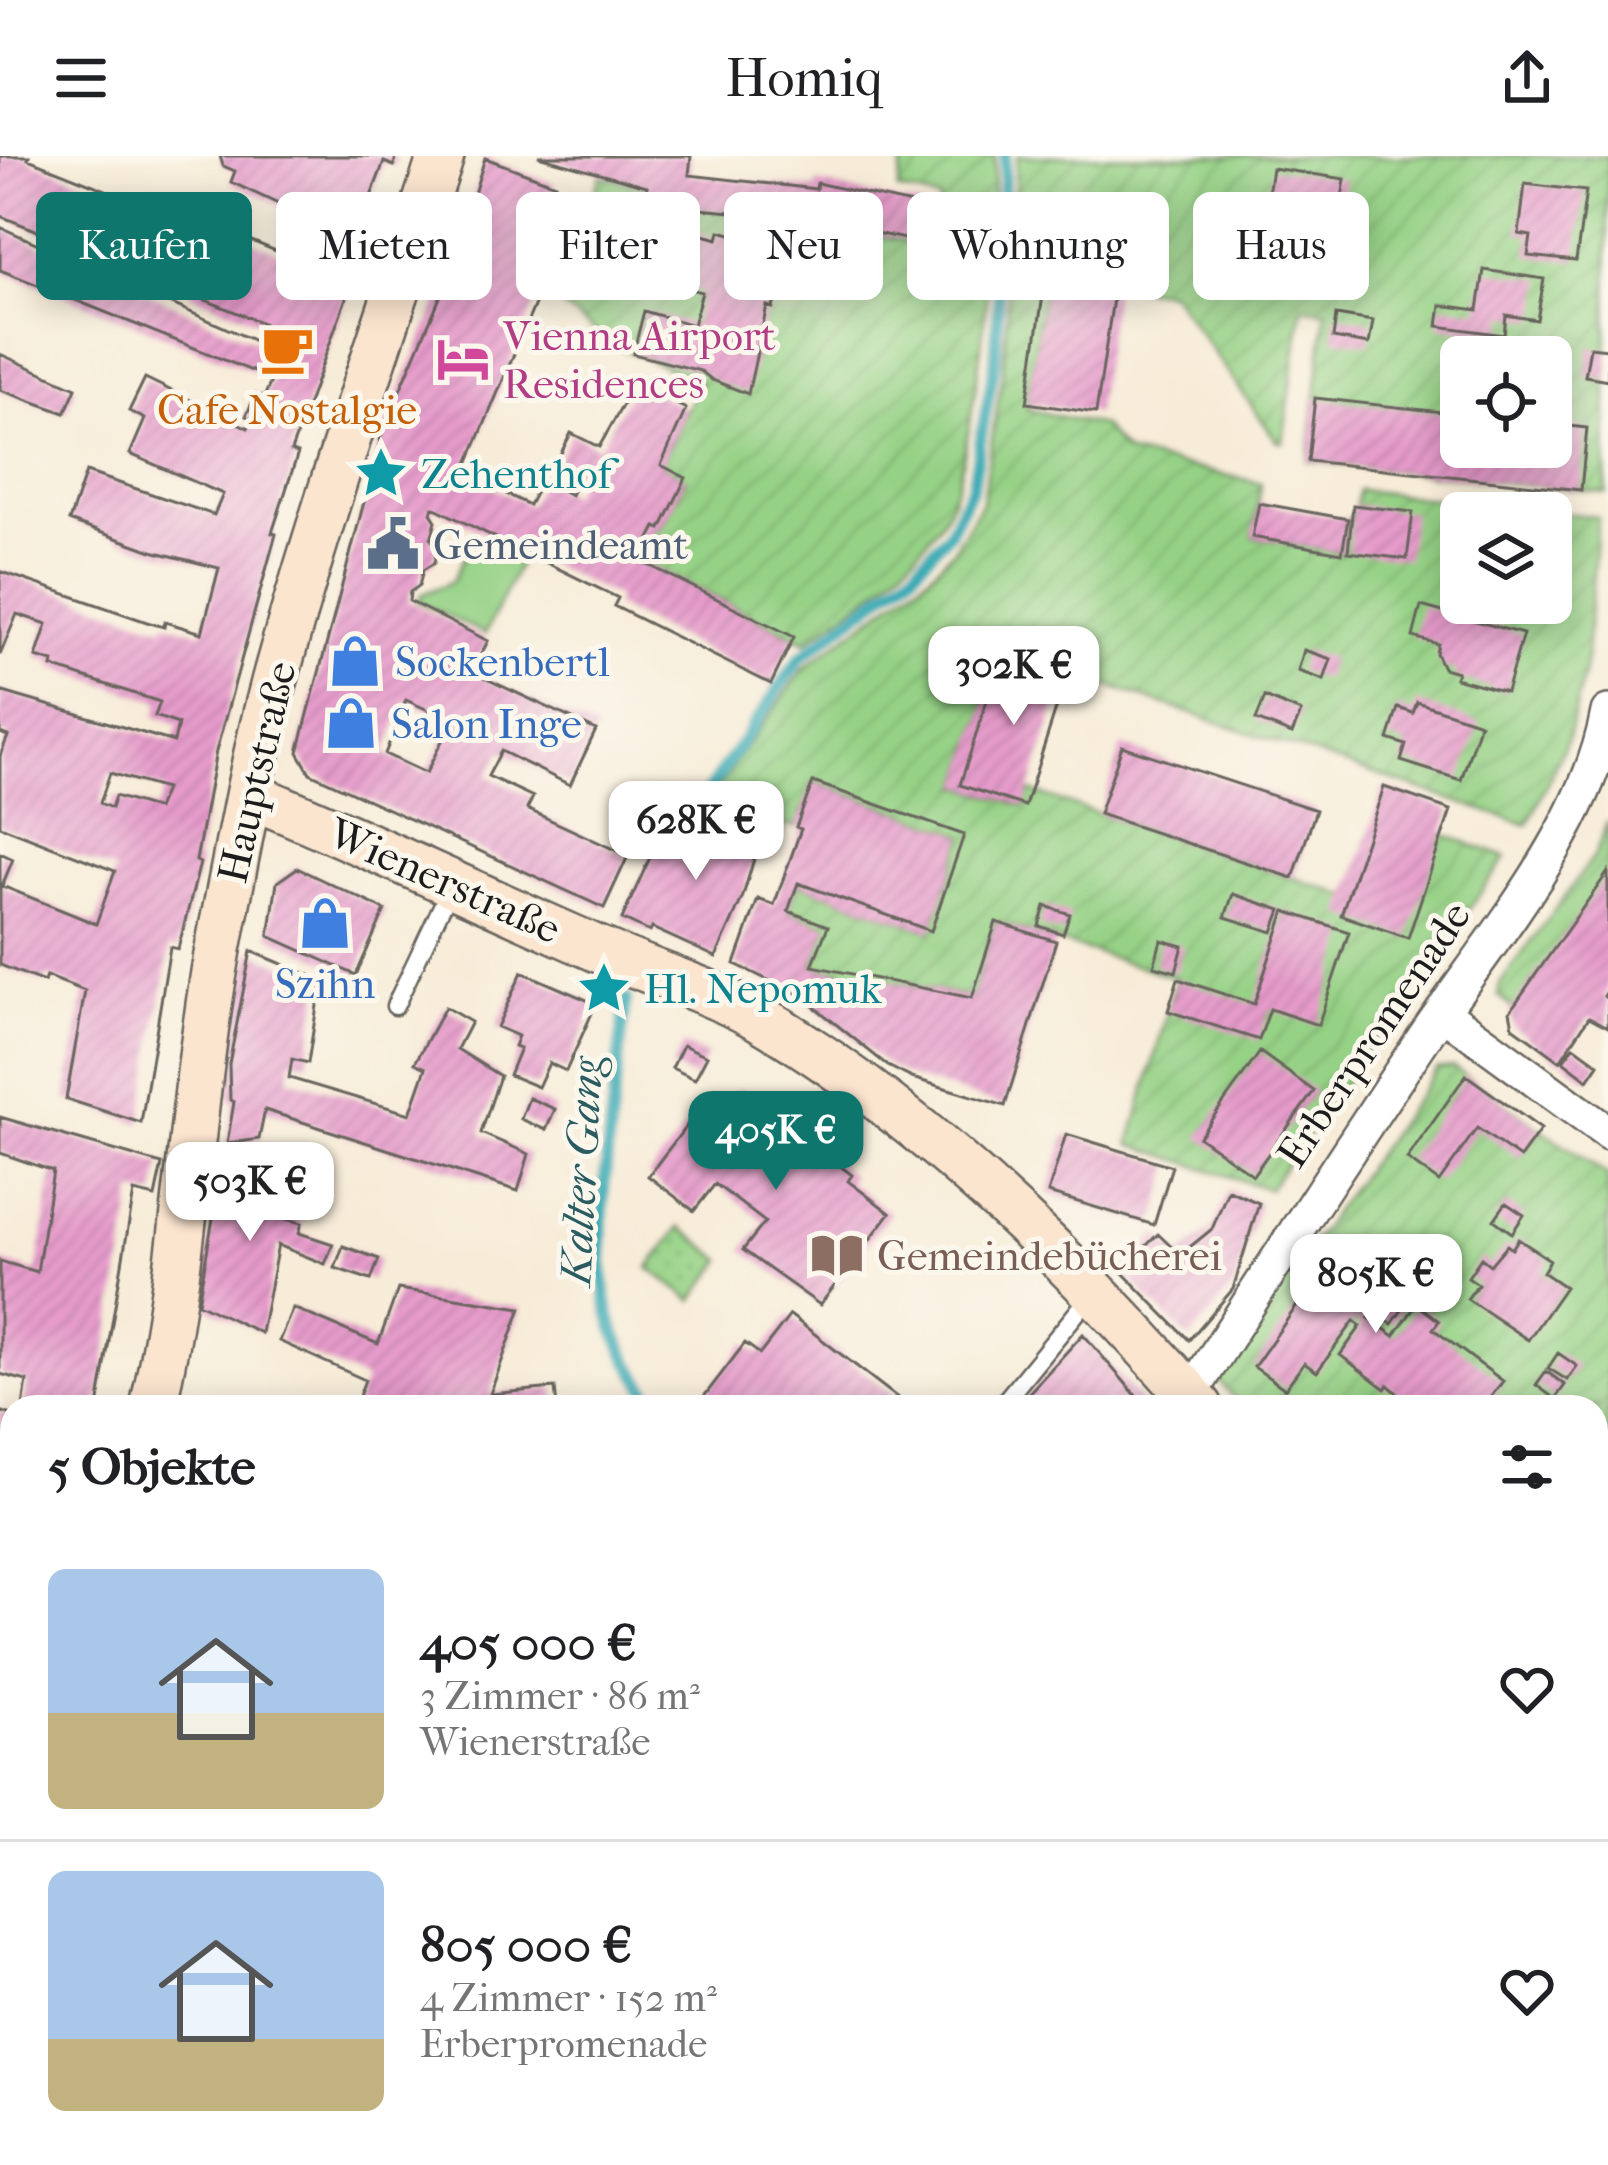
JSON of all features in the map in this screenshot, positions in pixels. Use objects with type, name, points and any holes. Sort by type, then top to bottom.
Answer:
[{"type":"street","name":"Hauptstraße","points":[[156,1395],[172,1319],[202,1050],[249,795],[280,658],[441,156]]},
{"type":"street","name":"Erberpromenade","points":[[1199,1395],[1301,1221],[1565,825],[1592,772],[1608,712]]},
{"type":"street","name":"Wienerstraße","points":[[249,795],[754,1015],[852,1081],[979,1184],[1189,1395]]},
{"type":"street","points":[[1442,1012],[1608,1132]]},
{"type":"lane","points":[[395,1006],[452,884]]},
{"type":"lane","points":[[1010,1395],[1093,1294]]},
{"type":"green space","points":[[904,156],[995,156],[993,192],[898,190]]},
{"type":"green space","points":[[1017,156],[1608,156],[1606,493],[1308,461],[1326,310],[1302,307],[1283,442],[1277,441],[1170,292],[1169,192],[1015,192]]},
{"type":"green space","points":[[600,176],[647,186],[646,192],[595,192]]},
{"type":"green space","points":[[700,209],[724,211],[724,300],[883,300],[883,236],[907,242],[907,300],[986,300],[962,463],[950,503],[924,545],[876,590],[806,642],[639,560],[686,479],[661,465],[700,381],[613,345],[557,302],[700,300]]},
{"type":"green space","points":[[1008,300],[1042,300],[1027,409],[1102,426],[1125,453],[1261,483],[1253,537],[1341,553],[1359,490],[1440,499],[1440,624],[1572,624],[1572,514],[1598,517],[1585,667],[1568,738],[1528,825],[1003,651],[960,786],[1024,806],[1030,791],[1348,896],[1442,834],[1506,857],[1268,1189],[1130,1144],[1177,978],[996,922],[972,998],[812,966],[827,926],[788,911],[798,883],[931,931],[964,835],[814,782],[796,827],[785,824],[779,843],[703,807],[805,667],[929,575],[953,550],[982,502],[1003,371]]},
{"type":"green space","points":[[472,538],[520,561],[485,634],[418,601],[421,595],[453,581]]},
{"type":"green space","points":[[1608,821],[1608,952],[1512,1008],[1498,995],[1500,984],[1595,855]]},
{"type":"green space","points":[[1453,1067],[1608,1176],[1608,1395],[1231,1395],[1215,1377],[1437,1069]]},
{"type":"green space","points":[[680,1227],[723,1260],[693,1301],[649,1268]]},
{"type":"building","points":[[0,156],[29,156],[110,192],[36,192],[36,230],[0,216]]},
{"type":"building","points":[[220,156],[396,156],[394,166],[384,162],[373,192],[276,192],[276,203],[231,182],[235,171],[223,166]]},
{"type":"building","points":[[538,156],[691,156],[689,175],[816,189],[817,183],[857,192],[724,192],[724,211],[700,209],[700,192],[646,192],[647,186]]},
{"type":"building","points":[[485,158],[555,184],[552,192],[516,192],[516,300],[537,300],[464,473],[529,505],[542,480],[571,495],[581,474],[557,461],[571,433],[599,447],[635,383],[686,409],[661,465],[686,478],[661,529],[656,527],[639,560],[794,637],[771,684],[614,606],[618,598],[433,507],[434,563],[423,570],[409,601],[488,641],[472,672],[596,730],[570,785],[501,751],[488,776],[533,797],[527,809],[628,856],[604,908],[310,773],[298,752],[383,430],[439,300],[492,300],[492,192],[475,192]],"holes":[[[406,700],[452,721],[426,773],[385,754]]]},
{"type":"building","points":[[1272,168],[1345,179],[1343,192],[1268,192]]},
{"type":"building","points":[[1525,184],[1586,191],[1576,261],[1528,256],[1531,236],[1519,234]]},
{"type":"building","points":[[883,198],[907,203],[907,239],[883,235]]},
{"type":"building","points":[[0,227],[36,243],[36,284],[0,270]]},
{"type":"building","points":[[720,231],[724,232],[724,300],[775,300],[773,308],[767,306],[748,394],[701,371],[633,354],[644,311],[693,325],[702,292],[700,234],[718,239]]},
{"type":"building","points":[[252,241],[276,251],[276,300],[345,300],[291,451],[298,453],[272,533],[276,534],[216,751],[196,861],[200,863],[178,949],[170,947],[141,1123],[66,1099],[85,991],[0,965],[0,853],[13,859],[2,886],[96,924],[115,871],[0,826],[0,756],[8,736],[0,733],[0,691],[174,742],[178,724],[155,716],[160,702],[52,667],[53,662],[36,657],[47,624],[17,614],[0,655],[0,571],[147,622],[202,633],[219,568],[152,551],[69,521],[86,472],[214,515],[223,494],[130,454],[145,419],[129,411],[145,378],[248,428],[252,419],[246,416],[256,394],[264,397],[272,379],[75,300],[163,300],[255,341],[263,323],[205,300],[252,300]],"holes":[[[110,773],[165,789],[157,809],[115,796],[111,808],[100,803]]]},
{"type":"building","points":[[1484,270],[1544,279],[1537,320],[1506,315],[1504,335],[1438,326],[1441,305],[1478,310]]},
{"type":"building","points":[[1042,300],[1113,300],[1096,413],[1027,403]]},
{"type":"building","points":[[1336,315],[1373,321],[1369,344],[1333,338]]},
{"type":"building","points":[[1590,347],[1608,349],[1608,380],[1585,376]]},
{"type":"building","points":[[0,354],[76,388],[65,413],[0,390]]},
{"type":"building","points":[[1315,398],[1440,412],[1440,468],[1572,468],[1572,426],[1587,428],[1581,490],[1308,461]]},
{"type":"building","points":[[1259,503],[1348,519],[1342,553],[1252,537]]},
{"type":"building","points":[[1353,505],[1413,512],[1407,559],[1348,552]]},
{"type":"building","points":[[1421,606],[1440,611],[1440,624],[1487,624],[1523,634],[1506,692],[1455,678],[1457,672],[1443,668],[1436,653],[1438,644],[1413,637]]},
{"type":"building","points":[[1003,650],[1068,671],[1025,806],[960,785]]},
{"type":"building","points":[[1304,650],[1331,659],[1324,680],[1298,671]]},
{"type":"building","points":[[1265,697],[1301,712],[1292,734],[1256,720]]},
{"type":"building","points":[[1417,702],[1480,723],[1461,780],[1401,761],[1406,745],[1388,739],[1398,708],[1413,713]]},
{"type":"building","points":[[1122,746],[1316,810],[1293,878],[1099,814]]},
{"type":"building","points":[[813,782],[964,835],[931,931],[798,883],[788,911],[828,926],[812,966],[972,998],[996,922],[1056,941],[1005,1106],[888,1066],[801,996],[735,964],[758,899],[774,905]]},
{"type":"building","points":[[1384,787],[1451,810],[1408,938],[1341,915]]},
{"type":"building","points":[[703,807],[761,835],[743,896],[716,957],[622,919],[657,842],[679,852]]},
{"type":"building","name":"Szihn","points":[[297,868],[385,910],[356,975],[269,936],[277,882]]},
{"type":"building","points":[[1608,872],[1608,990],[1604,996],[1608,1027],[1589,1017],[1560,1061],[1513,1027],[1510,1011]]},
{"type":"building","points":[[1233,894],[1281,910],[1273,932],[1225,917]]},
{"type":"building","points":[[1045,906],[1070,914],[1063,934],[1039,926]]},
{"type":"building","points":[[1285,911],[1349,932],[1318,1025],[1270,1009],[1259,1040],[1168,1011],[1178,979],[1254,1004]]},
{"type":"building","points":[[1161,940],[1183,946],[1176,972],[1154,966]]},
{"type":"building","points":[[251,951],[321,980],[308,1063],[292,1059],[289,1078],[410,1114],[426,1068],[415,1063],[445,1007],[471,1022],[457,1049],[500,1076],[481,1133],[529,1154],[518,1191],[265,1110],[259,1139],[227,1144],[234,1102],[230,1100],[229,1064]]},
{"type":"building","points":[[522,972],[596,1004],[566,1071],[549,1063],[538,1087],[509,1075],[520,1048],[514,1046],[518,1036],[497,1027]]},
{"type":"building","points":[[683,1045],[707,1056],[695,1079],[672,1068]]},
{"type":"building","points":[[1574,1046],[1599,1064],[1588,1080],[1563,1061]]},
{"type":"building","points":[[1260,1052],[1314,1091],[1253,1175],[1199,1137]]},
{"type":"building","points":[[1466,1075],[1541,1129],[1520,1158],[1477,1128],[1439,1182],[1407,1159]]},
{"type":"building","points":[[739,1088],[852,1175],[848,1181],[890,1213],[820,1305],[743,1250],[765,1222],[722,1189],[715,1184],[694,1211],[648,1176],[694,1116],[709,1127]]},
{"type":"building","points":[[529,1098],[555,1109],[546,1130],[521,1119]]},
{"type":"building","points":[[0,1117],[162,1164],[155,1197],[134,1192],[100,1395],[25,1395],[27,1381],[0,1374],[0,1261],[37,1272],[53,1171],[0,1153]]},
{"type":"building","points":[[1066,1134],[1172,1166],[1154,1225],[1048,1193]]},
{"type":"building","points":[[223,1162],[287,1174],[278,1217],[302,1223],[299,1233],[333,1244],[325,1264],[278,1245],[261,1333],[198,1303]]},
{"type":"building","points":[[1228,1190],[1259,1203],[1233,1289],[1189,1340],[1121,1271],[1158,1234],[1180,1255],[1212,1229]]},
{"type":"building","points":[[1506,1203],[1524,1215],[1512,1233],[1494,1220]]},
{"type":"building","points":[[1345,1237],[1393,1270],[1398,1262],[1423,1280],[1392,1324],[1374,1311],[1369,1318],[1394,1336],[1417,1304],[1439,1321],[1433,1329],[1503,1381],[1492,1395],[1395,1395],[1388,1385],[1385,1389],[1340,1355],[1361,1326],[1354,1321],[1317,1372],[1304,1363],[1285,1389],[1254,1367]]},
{"type":"building","points":[[1518,1239],[1550,1260],[1543,1272],[1565,1287],[1528,1340],[1467,1299],[1478,1284],[1468,1277],[1481,1258],[1490,1265]]},
{"type":"building","points":[[343,1246],[379,1259],[371,1280],[335,1268]]},
{"type":"building","points":[[398,1289],[521,1308],[490,1394],[555,1388],[556,1395],[359,1395],[365,1380],[279,1341],[293,1308],[378,1344]]},
{"type":"building","points":[[790,1315],[894,1395],[705,1395],[745,1343],[760,1354]]},
{"type":"building","points":[[1083,1334],[1136,1395],[1027,1395]]},
{"type":"building","points":[[1558,1353],[1577,1366],[1567,1380],[1548,1368]]},
{"type":"building","points":[[1546,1371],[1565,1385],[1558,1395],[1550,1395],[1536,1385]]},
{"type":"waterway","name":"Kalter Gang","points":[[669,848],[800,658],[914,571],[948,534],[972,487],[995,361],[1005,156]]},
{"type":"waterway","name":"Kalter Gang","points":[[626,999],[606,1165],[602,1254],[613,1326],[651,1395]]},
{"type":"place","name":"Cafe Nostalgie","points":[[287,349]]},
{"type":"place","name":"Vienna Airport Residences","points":[[463,359]]},
{"type":"place","name":"Zehenthof","points":[[381,473]]},
{"type":"place","name":"Gemeindeamt","points":[[393,544]]},
{"type":"place","name":"Sockenbertl","points":[[355,661]]},
{"type":"place","name":"Salon Inge","points":[[351,723]]},
{"type":"place","name":"Szihn","points":[[325,923]]},
{"type":"place","name":"Hl. Nepomuk","points":[[604,988]]},
{"type":"place","name":"Gemeindebücherei","points":[[837,1255]]}]
